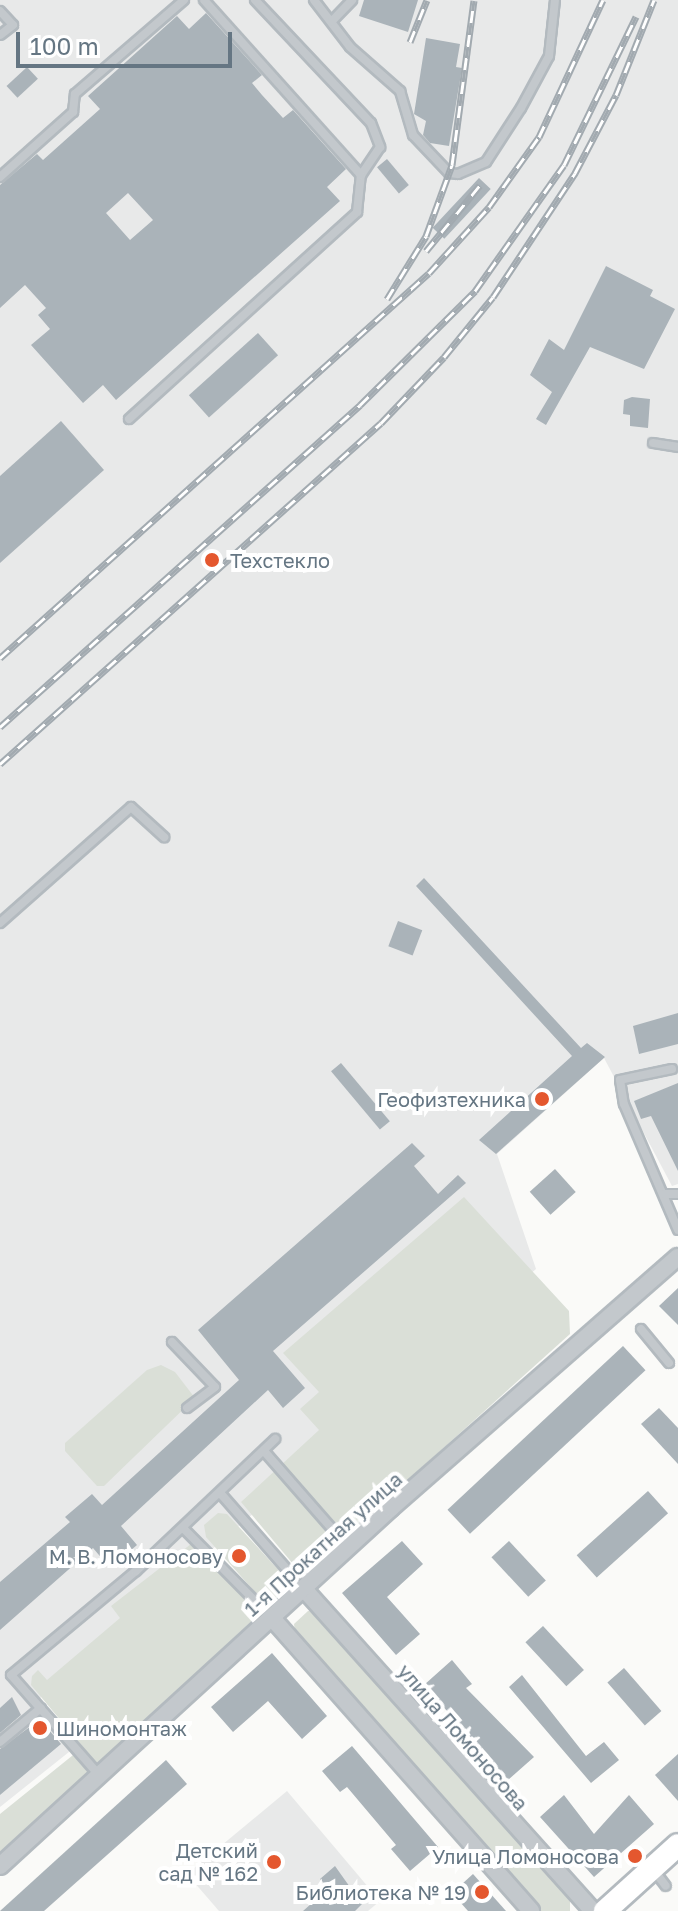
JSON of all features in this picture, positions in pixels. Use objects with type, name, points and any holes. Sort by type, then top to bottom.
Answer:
[{"type":"street","name":"1-я Прокатная улица","points":[[0,1866],[349,1547],[678,1257]]},
{"type":"street","name":"улица Ломоносова","points":[[304,1589],[593,1911]]},
{"type":"street","points":[[272,1618],[531,1911]]},
{"type":"street","points":[[605,1911],[659,1877],[678,1845]]},
{"type":"lane","points":[[0,177],[73,112],[75,94],[184,0]]},
{"type":"lane","points":[[204,0],[361,175]]},
{"type":"lane","points":[[129,419],[357,212],[361,175],[380,147],[371,123],[255,0]]},
{"type":"lane","points":[[314,0],[350,47],[400,91],[413,135],[449,173],[458,174],[486,162],[521,108],[549,56],[555,0]]},
{"type":"lane","points":[[332,21],[352,0]]},
{"type":"lane","points":[[0,11],[13,25],[0,35]]},
{"type":"lane","points":[[653,443],[678,447]]},
{"type":"lane","points":[[0,923],[131,807],[164,837]]},
{"type":"lane","points":[[672,1069],[620,1080],[624,1104],[678,1230]]},
{"type":"lane","points":[[664,1194],[678,1194]]},
{"type":"lane","points":[[641,1329],[669,1363]]},
{"type":"lane","points":[[172,1342],[215,1387],[187,1408]]},
{"type":"lane","points":[[99,1775],[11,1675],[183,1528],[275,1439]]},
{"type":"lane","points":[[264,1451],[349,1547]]},
{"type":"lane","points":[[221,1494],[291,1574]]},
{"type":"lane","points":[[183,1528],[256,1602]]},
{"type":"lane","points":[[0,1742],[41,1708]]},
{"type":"shaded area","points":[[0,0],[678,0],[678,1184],[672,1186],[604,1058],[497,1154],[536,1269],[31,1706],[48,1717],[74,1748],[0,1807]]},
{"type":"shaded area","points":[[464,1197],[569,1311],[570,1334],[308,1570],[299,1571],[241,1502],[319,1430],[300,1409],[319,1392],[283,1353]]},
{"type":"shaded area","points":[[161,1365],[175,1372],[195,1398],[104,1486],[97,1486],[65,1451],[65,1443],[147,1370]]},
{"type":"shaded area","points":[[218,1513],[227,1514],[284,1576],[286,1588],[275,1599],[262,1600],[206,1537],[204,1525]]},
{"type":"shaded area","points":[[191,1544],[252,1607],[254,1619],[0,1856],[0,1814],[83,1747],[31,1685],[32,1676],[38,1670],[47,1680],[120,1618],[111,1606]]},
{"type":"shaded area","points":[[308,1611],[315,1611],[570,1897],[570,1911],[540,1911],[296,1640],[294,1624]]},
{"type":"shaded area","name":"Детский сад № 162","points":[[287,1791],[380,1901],[368,1911],[219,1911],[187,1874]]},
{"type":"building","points":[[364,0],[418,0],[408,32],[359,16]]},
{"type":"building","points":[[206,13],[262,75],[252,83],[262,95],[283,118],[293,110],[346,169],[327,187],[340,201],[116,400],[103,385],[83,403],[31,345],[50,329],[38,315],[46,308],[25,285],[0,308],[0,185],[37,154],[43,160],[100,109],[88,96],[177,16],[189,29]],"holes":[[[128,193],[153,220],[130,240],[106,213]]]},
{"type":"building","points":[[426,38],[460,44],[456,67],[462,68],[449,146],[430,143],[423,135],[426,121],[414,114]]},
{"type":"building","points":[[27,67],[38,79],[17,98],[7,86]]},
{"type":"building","points":[[387,159],[409,185],[399,193],[377,167]]},
{"type":"building","points":[[479,178],[491,189],[444,239],[433,228]]},
{"type":"building","points":[[606,266],[653,290],[650,296],[675,309],[644,369],[590,347],[546,425],[536,419],[552,392],[530,375],[549,339],[564,350]]},
{"type":"building","points":[[258,333],[278,355],[209,418],[189,395]]},
{"type":"building","points":[[632,397],[650,399],[648,428],[630,426],[630,415],[623,414],[624,400]]},
{"type":"building","points":[[61,421],[104,470],[0,563],[0,476]]},
{"type":"building","points":[[424,878],[581,1048],[587,1043],[605,1057],[496,1154],[479,1140],[572,1056],[416,886]]},
{"type":"building","points":[[398,921],[422,930],[413,956],[388,946]]},
{"type":"building","points":[[678,1013],[678,1044],[639,1054],[633,1026]]},
{"type":"building","points":[[341,1063],[390,1121],[380,1130],[331,1071]]},
{"type":"building","points":[[678,1083],[678,1171],[651,1116],[641,1119],[634,1101]]},
{"type":"building","points":[[412,1143],[425,1156],[414,1166],[438,1194],[458,1175],[466,1183],[273,1351],[305,1388],[283,1408],[268,1390],[121,1526],[137,1545],[110,1568],[93,1548],[0,1630],[0,1582],[70,1522],[65,1517],[92,1494],[102,1505],[239,1380],[198,1330]]},
{"type":"building","points":[[555,1169],[576,1192],[550,1215],[530,1192]]},
{"type":"building","points":[[678,1288],[678,1325],[659,1306]]},
{"type":"building","points":[[623,1346],[646,1370],[470,1534],[447,1510]]},
{"type":"building","points":[[659,1408],[678,1428],[678,1464],[641,1424]]},
{"type":"building","points":[[648,1491],[668,1513],[597,1578],[577,1555]]},
{"type":"building","points":[[402,1541],[423,1564],[387,1597],[420,1634],[396,1655],[342,1593]]},
{"type":"building","points":[[509,1541],[546,1580],[528,1597],[491,1557]]},
{"type":"building","points":[[543,1626],[584,1670],[566,1686],[525,1642]]},
{"type":"building","points":[[272,1653],[327,1716],[302,1739],[268,1701],[233,1732],[211,1707]]},
{"type":"building","points":[[452,1660],[472,1684],[466,1688],[534,1757],[508,1780],[424,1685]]},
{"type":"building","points":[[624,1668],[661,1711],[645,1725],[607,1682]]},
{"type":"building","points":[[522,1675],[586,1756],[604,1742],[619,1760],[591,1783],[509,1687]]},
{"type":"building","points":[[12,1697],[21,1715],[0,1733],[0,1708]]},
{"type":"building","points":[[44,1724],[61,1744],[0,1795],[0,1749],[31,1726],[36,1732]]},
{"type":"building","points":[[352,1746],[438,1847],[410,1871],[391,1849],[396,1845],[347,1787],[340,1792],[322,1771]]},
{"type":"building","points":[[678,1754],[678,1801],[655,1775]]},
{"type":"building","points":[[166,1760],[187,1784],[44,1911],[0,1911]]},
{"type":"building","points":[[564,1795],[594,1834],[629,1795],[654,1824],[594,1877],[540,1817]]},
{"type":"building","points":[[335,1866],[362,1904],[355,1911],[303,1911],[329,1888],[320,1879]]},
{"type":"building","points":[[473,1874],[506,1911],[468,1911],[452,1893]]},
{"type":"railway","points":[[410,42],[427,0]]},
{"type":"railway","points":[[387,299],[426,236],[452,165],[474,0]]},
{"type":"railway","points":[[0,658],[429,273],[489,207],[539,137],[603,0]]},
{"type":"railway","points":[[0,764],[381,423],[444,357],[493,297],[575,173],[616,95],[654,0]]},
{"type":"railway","points":[[0,727],[360,405],[475,291],[564,165],[636,17]]},
{"type":"railway","points":[[426,251],[480,185]]},
{"type":"place","name":"Техстекло","points":[[212,560]]},
{"type":"place","name":"Геофизтехника","points":[[542,1099]]},
{"type":"place","name":"М. В. Ломоносову","points":[[239,1556]]},
{"type":"place","name":"Шиномонтаж","points":[[40,1728]]},
{"type":"place","name":"Улица Ломоносова","points":[[635,1856]]},
{"type":"place","name":"Детский сад № 162","points":[[274,1862]]},
{"type":"place","name":"Библиотека № 19","points":[[482,1892]]}]
